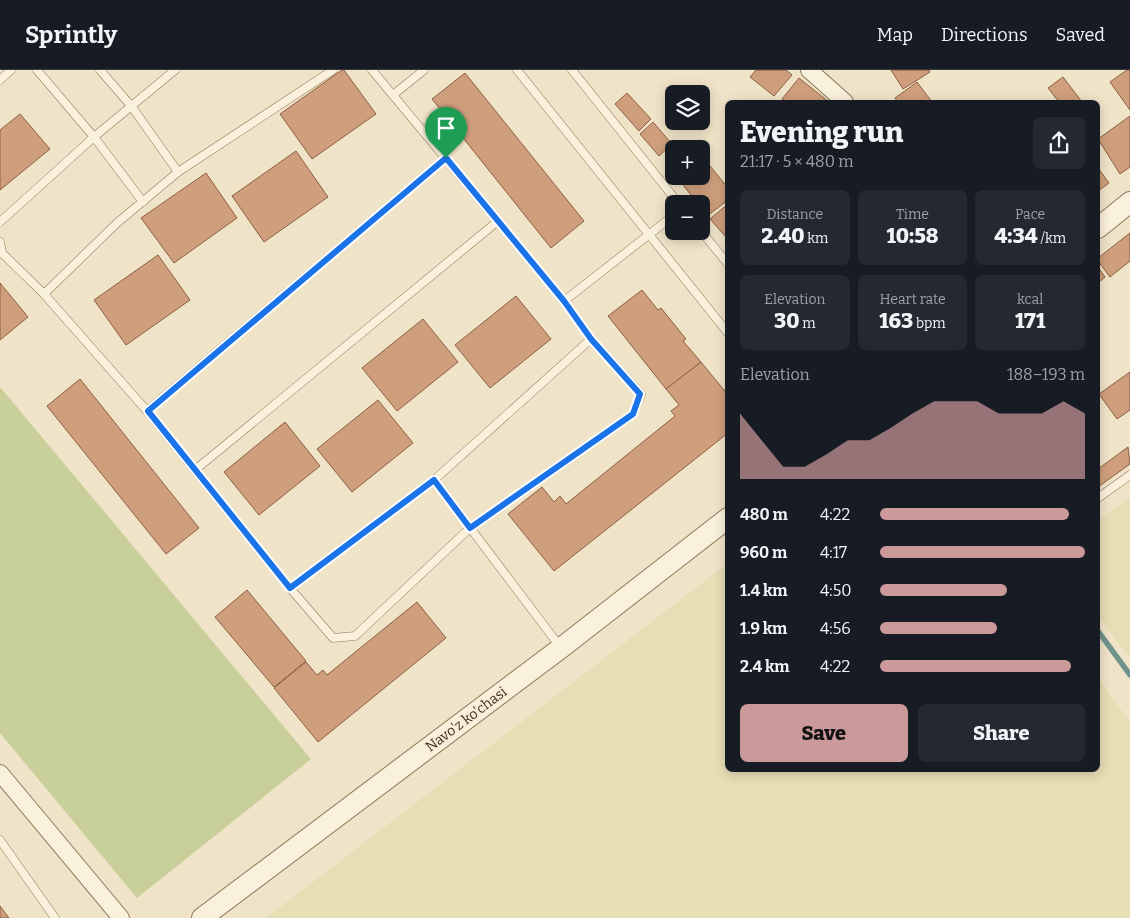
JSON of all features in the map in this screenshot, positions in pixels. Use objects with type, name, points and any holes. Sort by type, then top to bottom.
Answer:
[{"type":"street","points":[[808,70],[843,100]]},
{"type":"street","points":[[1100,226],[1130,202]]},
{"type":"street","name":"Navo'z ko'chasi","points":[[202,918],[561,648],[725,520]]},
{"type":"street","points":[[0,773],[121,918]]},
{"type":"lane","points":[[0,80],[11,70]]},
{"type":"lane","points":[[37,70],[94,137],[143,202]]},
{"type":"lane","points":[[100,70],[132,107],[178,172]]},
{"type":"lane","points":[[0,222],[94,137],[175,70]]},
{"type":"lane","points":[[44,294],[117,223],[178,172],[333,70]]},
{"type":"lane","points":[[0,242],[2,253],[44,294],[148,411],[290,588],[333,638],[354,636],[470,528],[633,414],[640,394],[591,339],[564,301],[372,70]]},
{"type":"lane","points":[[393,95],[424,70]]},
{"type":"lane","points":[[517,70],[725,329]]},
{"type":"lane","points":[[572,70],[672,195]]},
{"type":"lane","points":[[148,411],[446,158]]},
{"type":"lane","points":[[195,470],[498,220]]},
{"type":"lane","points":[[564,301],[665,222]]},
{"type":"lane","points":[[708,240],[725,260]]},
{"type":"lane","points":[[290,588],[434,480],[591,339]]},
{"type":"lane","points":[[1100,497],[1130,475]]},
{"type":"lane","points":[[434,480],[561,648]]},
{"type":"lane","points":[[0,840],[55,918]]},
{"type":"shaded area","points":[[1130,498],[1130,658],[1100,619],[1100,519]]},
{"type":"shaded area","points":[[725,566],[725,772],[1100,772],[1100,681],[1130,722],[1130,918],[266,918]]},
{"type":"green space","points":[[0,387],[311,759],[137,898],[0,733]]},
{"type":"building","points":[[344,70],[376,114],[312,159],[280,114]]},
{"type":"building","points":[[756,70],[786,70],[792,75],[774,96],[750,77]]},
{"type":"building","points":[[891,70],[929,70],[930,72],[903,89]]},
{"type":"building","points":[[1127,70],[1130,70],[1130,110],[1110,82]]},
{"type":"building","points":[[465,73],[584,221],[551,248],[432,99]]},
{"type":"building","points":[[1063,77],[1080,100],[1057,100],[1048,88]]},
{"type":"building","points":[[799,78],[826,100],[783,100],[782,99]]},
{"type":"building","points":[[917,82],[930,100],[896,100],[895,98]]},
{"type":"building","points":[[627,93],[651,119],[639,131],[615,104]]},
{"type":"building","points":[[20,114],[50,149],[0,190],[0,130]]},
{"type":"building","points":[[1130,116],[1130,167],[1120,174],[1100,142],[1100,138]]},
{"type":"building","points":[[653,122],[669,140],[665,140],[665,150],[659,156],[640,134]]},
{"type":"building","points":[[296,151],[328,197],[264,242],[232,196]]},
{"type":"building","points":[[710,166],[725,184],[725,202],[710,214],[710,195],[691,195],[683,185],[710,185]]},
{"type":"building","points":[[1100,171],[1109,183],[1100,190]]},
{"type":"building","points":[[206,173],[237,218],[174,263],[141,218]]},
{"type":"building","points":[[725,206],[725,236],[710,219]]},
{"type":"building","points":[[1130,233],[1130,261],[1110,277],[1100,264],[1100,256]]},
{"type":"building","points":[[158,255],[190,300],[126,345],[94,300]]},
{"type":"building","points":[[1100,270],[1105,277],[1100,281]]},
{"type":"building","points":[[0,283],[28,317],[0,340]]},
{"type":"building","points":[[642,290],[658,310],[661,308],[686,339],[683,341],[701,362],[666,389],[608,316]]},
{"type":"building","points":[[516,296],[551,339],[490,388],[455,345]]},
{"type":"building","points":[[423,319],[458,362],[397,411],[362,368]]},
{"type":"building","points":[[701,362],[725,391],[725,435],[554,571],[508,514],[542,487],[554,502],[560,496],[566,504],[675,416],[671,411],[679,405],[666,389]]},
{"type":"building","points":[[1130,372],[1130,410],[1117,419],[1100,393]]},
{"type":"building","points":[[80,379],[199,528],[166,554],[47,406]]},
{"type":"building","points":[[378,400],[413,443],[352,492],[317,449]]},
{"type":"building","points":[[285,422],[320,466],[259,515],[224,472]]},
{"type":"building","points":[[1128,447],[1130,464],[1100,486],[1100,468]]},
{"type":"building","points":[[247,590],[306,661],[274,687],[215,617]]},
{"type":"building","points":[[417,602],[446,638],[318,742],[274,688],[306,662],[317,675],[323,670],[327,675]]},
{"type":"building","points":[[0,906],[9,918],[0,918]]},
{"type":"waterway","points":[[1100,634],[1130,675]]},
{"type":"route","points":[[446,158],[564,301],[591,339],[640,394],[633,414],[470,528],[434,480],[290,588],[148,411],[446,158]]}]
